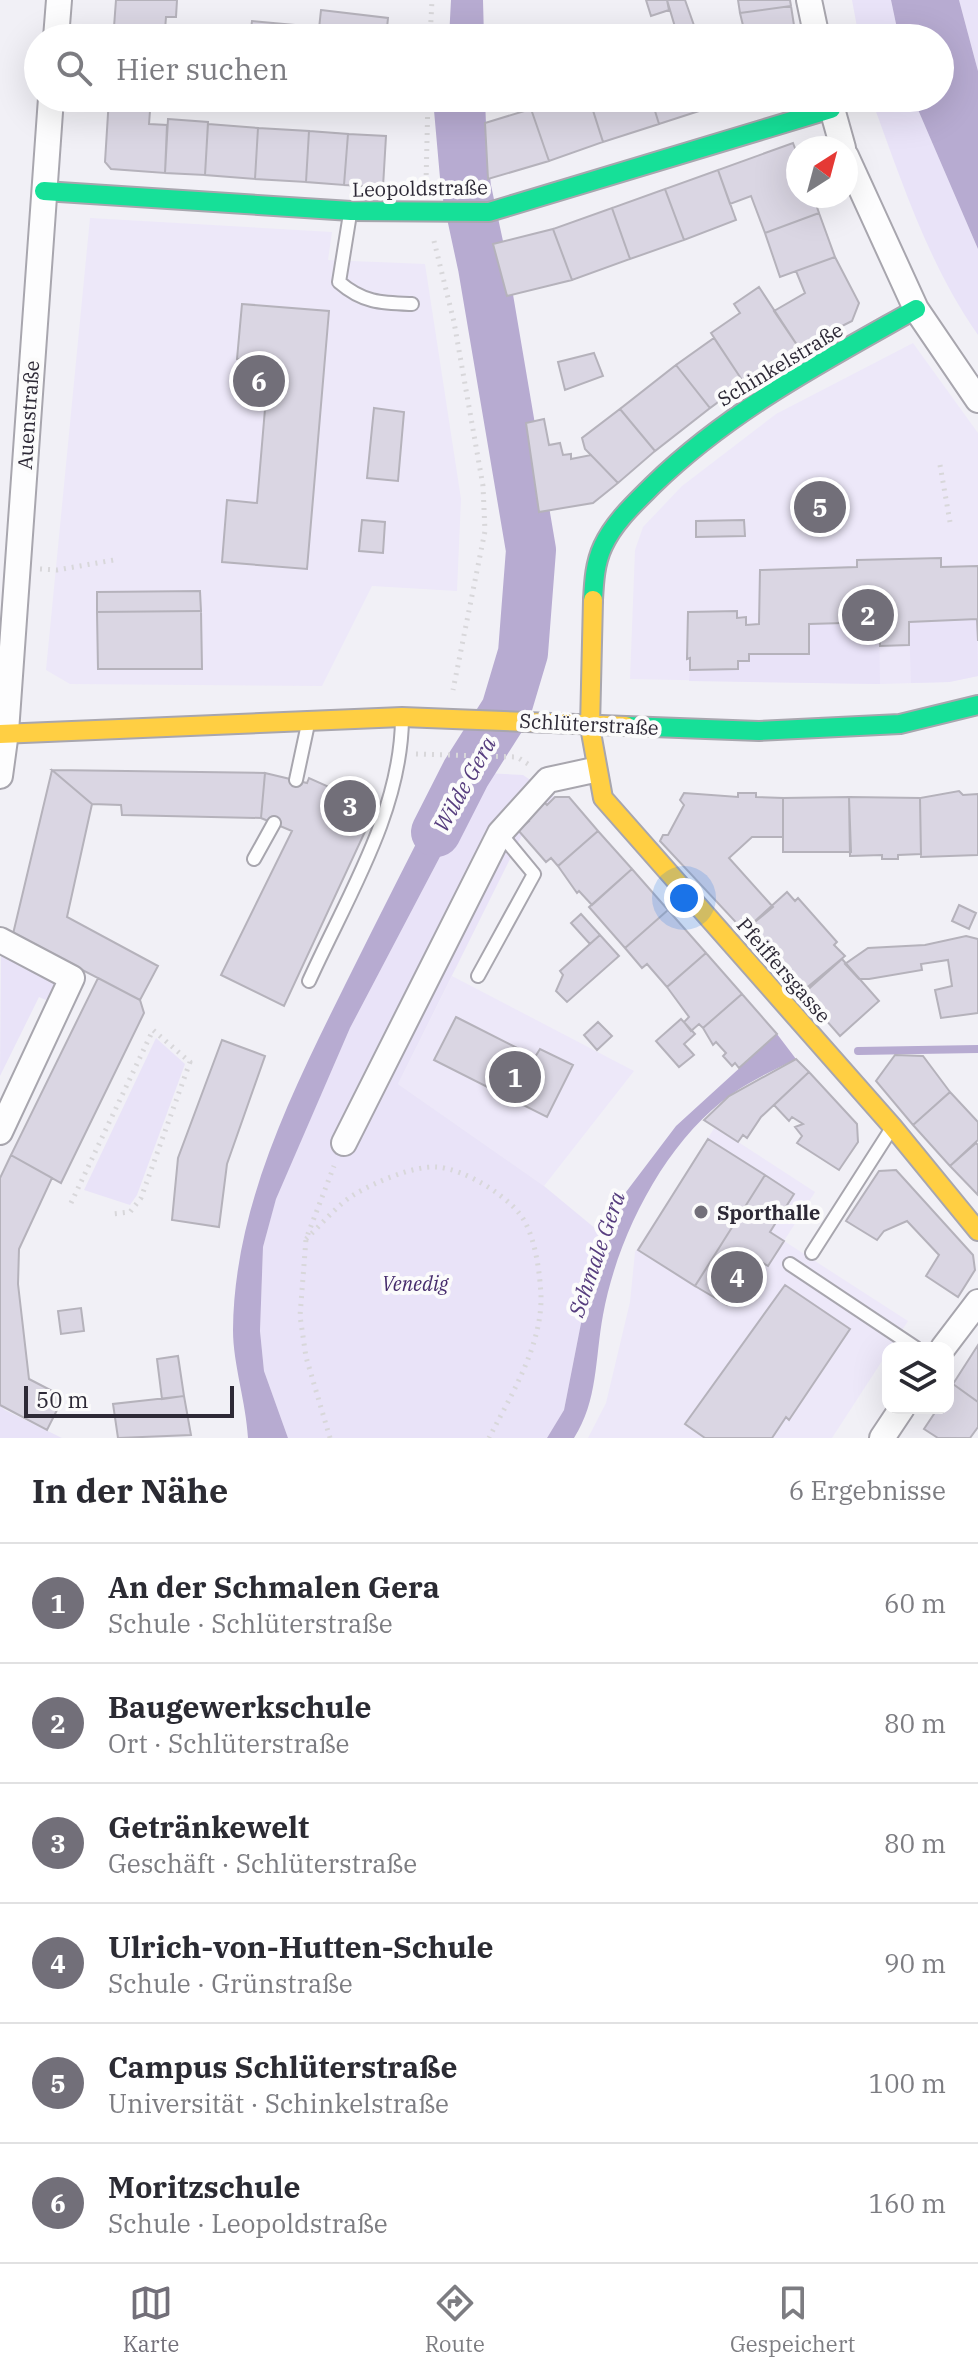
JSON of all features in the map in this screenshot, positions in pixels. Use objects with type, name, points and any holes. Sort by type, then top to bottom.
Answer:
[{"type":"street","points":[[57,24],[59,0]]},
{"type":"street","points":[[809,0],[814,24]]},
{"type":"street","name":"Auenstraße","points":[[0,776],[50,112]]},
{"type":"street","name":"Leopoldstraße","points":[[44,191],[351,211],[432,214],[489,212],[802,112]]},
{"type":"street","points":[[833,112],[840,136]]},
{"type":"street","points":[[858,182],[916,309],[978,400]]},
{"type":"street","name":"Schinkelstraße","points":[[589,725],[598,560],[610,530],[667,470],[721,425],[758,400],[916,309]]},
{"type":"street","name":"Schlüterstraße","points":[[3,733],[402,717],[759,731],[885,725],[978,705]]},
{"type":"street","name":"Pfeiffersgasse","points":[[589,725],[594,770],[603,798],[892,1126],[978,1231]]},
{"type":"street","points":[[344,1143],[500,833],[548,780],[594,770]]},
{"type":"street","points":[[0,940],[72,978],[0,1132]]},
{"type":"street","points":[[948,1342],[978,1302]]},
{"type":"street","points":[[882,1438],[898,1414]]},
{"type":"lane","points":[[351,211],[339,282],[356,297],[376,303],[412,304]]},
{"type":"lane","points":[[309,981],[389,805],[401,753],[402,717]]},
{"type":"lane","points":[[296,780],[308,723]]},
{"type":"lane","points":[[254,859],[274,823]]},
{"type":"lane","points":[[478,976],[534,874],[500,833]]},
{"type":"lane","points":[[812,1253],[892,1126]]},
{"type":"lane","points":[[790,1264],[907,1342]]},
{"type":"path","points":[[431,24],[432,0]]},
{"type":"path","points":[[428,112],[432,214],[483,486],[485,531],[448,718]]},
{"type":"path","points":[[940,465],[950,522]]},
{"type":"path","points":[[18,566],[57,570],[114,560]]},
{"type":"path","points":[[446,755],[517,757]]},
{"type":"path","points":[[71,1203],[153,1030],[190,1062],[141,1198],[130,1212],[112,1214]]},
{"type":"path","points":[[330,1438],[306,1357],[300,1316],[306,1239],[344,1143]]},
{"type":"path","points":[[306,1239],[354,1194],[395,1177],[437,1167],[477,1180],[515,1207],[532,1241],[541,1297],[533,1341],[521,1376],[489,1438]]},
{"type":"shaded area","points":[[90,218],[332,232],[328,260],[425,264],[461,499],[457,591],[372,586],[322,686],[70,684],[46,670]]},
{"type":"shaded area","points":[[913,343],[978,433],[978,676],[949,682],[880,684],[630,679],[635,550],[643,527],[682,486],[776,414]]},
{"type":"shaded area","points":[[452,976],[634,1071],[544,1186],[398,1084]]},
{"type":"shaded area","points":[[715,1127],[815,1192],[784,1241],[908,1321],[894,1342],[882,1342],[882,1361],[832,1438],[588,1438],[606,1403],[630,1302],[635,1252]]},
{"type":"green space","points":[[852,0],[891,0],[896,24],[856,24]]},
{"type":"green space","points":[[959,0],[978,0],[978,71]]},
{"type":"green space","points":[[876,112],[919,112],[978,249],[978,335],[944,279],[905,190]]},
{"type":"green space","points":[[977,619],[978,676],[949,682],[911,683],[909,622]]},
{"type":"green space","points":[[879,622],[880,684],[689,681],[690,670],[738,669],[738,661],[749,661],[749,654],[809,654],[809,624]]},
{"type":"green space","name":"Venedig","points":[[484,773],[523,775],[555,797],[547,805],[544,802],[519,830],[522,835],[398,1084],[544,1186],[608,1239],[583,1313],[564,1410],[547,1438],[288,1438],[264,1371],[260,1331],[263,1247],[276,1198],[350,1028]]},
{"type":"green space","points":[[1,952],[59,984],[55,1004],[39,997],[0,1076]]},
{"type":"green space","points":[[156,1038],[185,1064],[137,1195],[130,1205],[84,1190]]},
{"type":"green space","points":[[0,1405],[5,1410],[62,1438],[0,1438]]},
{"type":"water","points":[[451,0],[483,0],[484,24],[450,24]]},
{"type":"water","points":[[891,0],[959,0],[978,71],[978,249],[919,112],[954,112],[954,24],[896,24]]},
{"type":"water","points":[[448,112],[486,112],[488,179],[449,186]]},
{"type":"water","points":[[452,773],[484,773],[350,1028],[276,1199],[263,1247],[260,1331],[264,1371],[288,1438],[248,1438],[233,1330],[243,1239],[255,1195],[305,1067]]},
{"type":"water","points":[[777,1034],[796,1059],[732,1094],[708,1114],[665,1164],[648,1193],[632,1223],[610,1285],[592,1394],[582,1424],[574,1438],[547,1438],[564,1410],[583,1313],[626,1192],[676,1126]]},
{"type":"building","points":[[116,0],[177,0],[176,17],[166,17],[165,24],[114,24]]},
{"type":"building","points":[[646,0],[667,0],[669,10],[651,16]]},
{"type":"building","points":[[667,0],[685,0],[694,24],[674,24]]},
{"type":"building","points":[[738,0],[790,0],[791,6],[740,13]]},
{"type":"building","points":[[791,6],[794,24],[743,24],[740,13]]},
{"type":"building","points":[[321,10],[388,18],[387,24],[320,24]]},
{"type":"building","points":[[252,21],[284,24],[252,24]]},
{"type":"building","points":[[108,112],[150,112],[149,124],[167,125],[165,173],[111,169],[105,162]]},
{"type":"building","points":[[521,112],[532,112],[549,161],[488,179],[485,123]]},
{"type":"building","points":[[532,112],[593,112],[603,142],[549,161]]},
{"type":"building","points":[[593,112],[655,112],[659,124],[603,142]]},
{"type":"building","points":[[655,112],[696,112],[659,124]]},
{"type":"building","points":[[168,119],[208,122],[205,175],[165,173]]},
{"type":"building","points":[[208,124],[258,128],[255,179],[205,175]]},
{"type":"building","points":[[258,128],[309,131],[306,182],[255,179]]},
{"type":"building","points":[[309,131],[348,134],[344,185],[306,182]]},
{"type":"building","points":[[348,134],[386,136],[383,187],[344,185]]},
{"type":"building","points":[[786,146],[786,208],[817,208],[819,213],[765,233],[751,196],[730,204],[718,170]]},
{"type":"building","points":[[718,170],[736,220],[684,240],[665,189]]},
{"type":"building","points":[[665,189],[684,240],[630,259],[612,208]]},
{"type":"building","points":[[612,208],[630,259],[572,280],[553,229]]},
{"type":"building","points":[[819,213],[835,257],[780,277],[765,233]]},
{"type":"building","points":[[553,229],[572,280],[507,296],[493,244]]},
{"type":"building","points":[[835,257],[859,303],[852,321],[799,348],[774,311],[805,293],[796,271]]},
{"type":"building","points":[[759,287],[799,348],[744,383],[711,333],[740,313],[734,304]]},
{"type":"building","points":[[242,304],[329,311],[307,569],[222,562],[227,500],[257,503],[269,362],[237,359]]},
{"type":"building","points":[[714,338],[744,383],[710,408],[676,365]]},
{"type":"building","points":[[594,353],[603,376],[565,390],[558,362]]},
{"type":"building","points":[[676,365],[710,408],[655,451],[620,409]]},
{"type":"building","points":[[374,408],[404,412],[398,481],[367,478]]},
{"type":"building","points":[[620,409],[655,451],[618,483],[585,449],[582,438]]},
{"type":"building","points":[[544,419],[549,445],[560,443],[563,455],[571,454],[571,459],[591,455],[618,483],[593,503],[539,512],[526,423]]},
{"type":"building","points":[[362,520],[385,522],[383,553],[359,551]]},
{"type":"building","points":[[744,520],[745,536],[696,537],[696,521]]},
{"type":"building","points":[[941,558],[941,567],[978,566],[978,641],[977,619],[909,622],[909,645],[880,646],[879,622],[809,624],[809,654],[749,654],[749,661],[738,661],[738,669],[690,670],[690,658],[687,659],[688,612],[737,611],[737,618],[746,617],[746,625],[759,624],[760,570],[857,567],[857,560]]},
{"type":"building","points":[[200,591],[201,611],[97,612],[97,592]]},
{"type":"building","points":[[201,611],[202,669],[98,669],[97,612]]},
{"type":"building","points":[[52,770],[92,804],[67,917],[158,966],[140,1000],[13,934]]},
{"type":"building","points":[[52,770],[265,773],[261,818],[122,815],[121,805],[92,804]]},
{"type":"building","points":[[265,773],[307,783],[309,778],[376,808],[284,1006],[221,975],[292,831],[261,818]]},
{"type":"building","points":[[959,791],[963,795],[978,794],[978,855],[921,857],[920,798]]},
{"type":"building","points":[[684,793],[738,797],[738,793],[756,793],[756,797],[783,798],[783,837],[752,837],[729,858],[773,907],[744,931],[660,841],[663,835],[668,835],[684,805],[680,800]]},
{"type":"building","points":[[555,797],[569,797],[598,831],[558,866],[551,858],[546,862],[518,830],[529,821],[526,817]]},
{"type":"building","points":[[849,797],[851,852],[783,852],[783,798]]},
{"type":"building","points":[[849,797],[920,798],[921,854],[898,855],[898,859],[882,859],[882,855],[850,856]]},
{"type":"building","points":[[598,831],[632,869],[592,905],[579,891],[577,893],[558,866]]},
{"type":"building","points":[[632,869],[668,910],[625,948],[589,907]]},
{"type":"building","points":[[787,892],[795,901],[798,898],[837,942],[834,945],[845,956],[798,995],[744,931]]},
{"type":"building","points":[[959,905],[976,913],[969,929],[952,921]]},
{"type":"building","points":[[668,910],[706,953],[667,987],[647,964],[642,968],[625,948]]},
{"type":"building","points":[[581,914],[600,935],[590,944],[571,923]]},
{"type":"building","points":[[600,935],[619,956],[567,1002],[556,991],[563,975],[560,971]]},
{"type":"building","points":[[966,936],[978,939],[978,1013],[941,1018],[935,990],[952,986],[948,960],[921,964],[922,970],[869,979],[859,979],[845,964],[868,948],[925,945]]},
{"type":"building","points":[[706,953],[742,994],[703,1028],[699,1024],[691,1031],[684,1022],[689,1017],[667,987]]},
{"type":"building","points":[[842,959],[879,1001],[840,1036],[803,994]]},
{"type":"building","points":[[98,978],[140,1000],[144,1013],[61,1183],[11,1155]]},
{"type":"building","points":[[742,994],[777,1034],[739,1068],[735,1063],[732,1066],[723,1056],[726,1053],[716,1042],[713,1045],[703,1028]]},
{"type":"building","points":[[456,1017],[535,1057],[540,1049],[573,1065],[547,1117],[434,1060]]},
{"type":"building","points":[[681,1019],[695,1034],[684,1044],[694,1055],[679,1067],[656,1041]]},
{"type":"building","points":[[598,1022],[612,1036],[597,1050],[584,1035]]},
{"type":"building","points":[[222,1040],[265,1056],[227,1164],[219,1227],[172,1220],[178,1158]]},
{"type":"building","points":[[895,1055],[923,1056],[950,1092],[913,1125],[876,1081]]},
{"type":"building","points":[[796,1059],[809,1072],[761,1117],[747,1138],[743,1135],[738,1142],[704,1120],[729,1096]]},
{"type":"building","points":[[809,1072],[857,1124],[858,1142],[839,1170],[797,1143],[802,1136],[795,1127],[803,1124],[792,1117],[789,1121],[774,1105]]},
{"type":"building","points":[[950,1092],[978,1122],[978,1140],[950,1166],[913,1125]]},
{"type":"building","name":"Sporthalle","points":[[708,1139],[765,1175],[695,1286],[638,1250]]},
{"type":"building","points":[[976,1143],[978,1145],[978,1195],[950,1166]]},
{"type":"building","points":[[11,1155],[52,1178],[19,1249],[18,1284],[29,1379],[56,1393],[57,1410],[47,1430],[0,1405],[0,1178]]},
{"type":"building","points":[[896,1170],[973,1255],[975,1270],[958,1297],[926,1276],[939,1255],[907,1221],[884,1231],[877,1240],[846,1221],[879,1171]]},
{"type":"building","points":[[765,1175],[794,1194],[770,1232],[784,1241],[768,1266],[756,1259],[727,1305],[695,1286]]},
{"type":"building","points":[[785,1285],[850,1329],[789,1420],[786,1417],[772,1438],[705,1438],[685,1424]]},
{"type":"building","points":[[81,1308],[84,1331],[61,1334],[58,1311]]},
{"type":"building","points":[[978,1345],[978,1402],[954,1382]]},
{"type":"building","points":[[178,1356],[184,1396],[162,1399],[157,1359]]},
{"type":"building","points":[[954,1385],[978,1402],[978,1427],[970,1438],[938,1438],[924,1429],[934,1414],[954,1414]]},
{"type":"building","points":[[184,1396],[191,1435],[118,1438],[113,1404]]},
{"type":"waterway","name":"Wilde Gera","points":[[436,832],[466,773],[506,710],[523,653],[531,550],[483,267],[466,188],[459,112]]},
{"type":"waterway","name":"Schmale Gera","points":[[858,1051],[978,1049]]},
{"type":"traffic: fast","points":[[44,191],[351,211],[489,212],[821,112]]},
{"type":"traffic: fast","points":[[593,600],[600,552],[619,521],[653,485],[746,410],[916,309]]},
{"type":"traffic: fast","points":[[626,726],[759,731],[900,724],[978,705]]},
{"type":"traffic: slow","points":[[593,600],[590,727],[603,798],[892,1126],[978,1231]]},
{"type":"traffic: slow","points":[[0,734],[402,717],[626,726]]},
{"type":"place","name":"Moritzschule","points":[[259,381]]},
{"type":"place","name":"Campus Schlüterstraße","points":[[820,507]]},
{"type":"place","name":"Baugewerkschule","points":[[868,615]]},
{"type":"place","name":"Getränkewelt","points":[[350,806]]},
{"type":"place","name":"An der Schmalen Gera","points":[[515,1077]]},
{"type":"place","name":"Sporthalle","points":[[701,1212]]},
{"type":"place","name":"Ulrich-von-Hutten-Schule","points":[[737,1277]]}]
